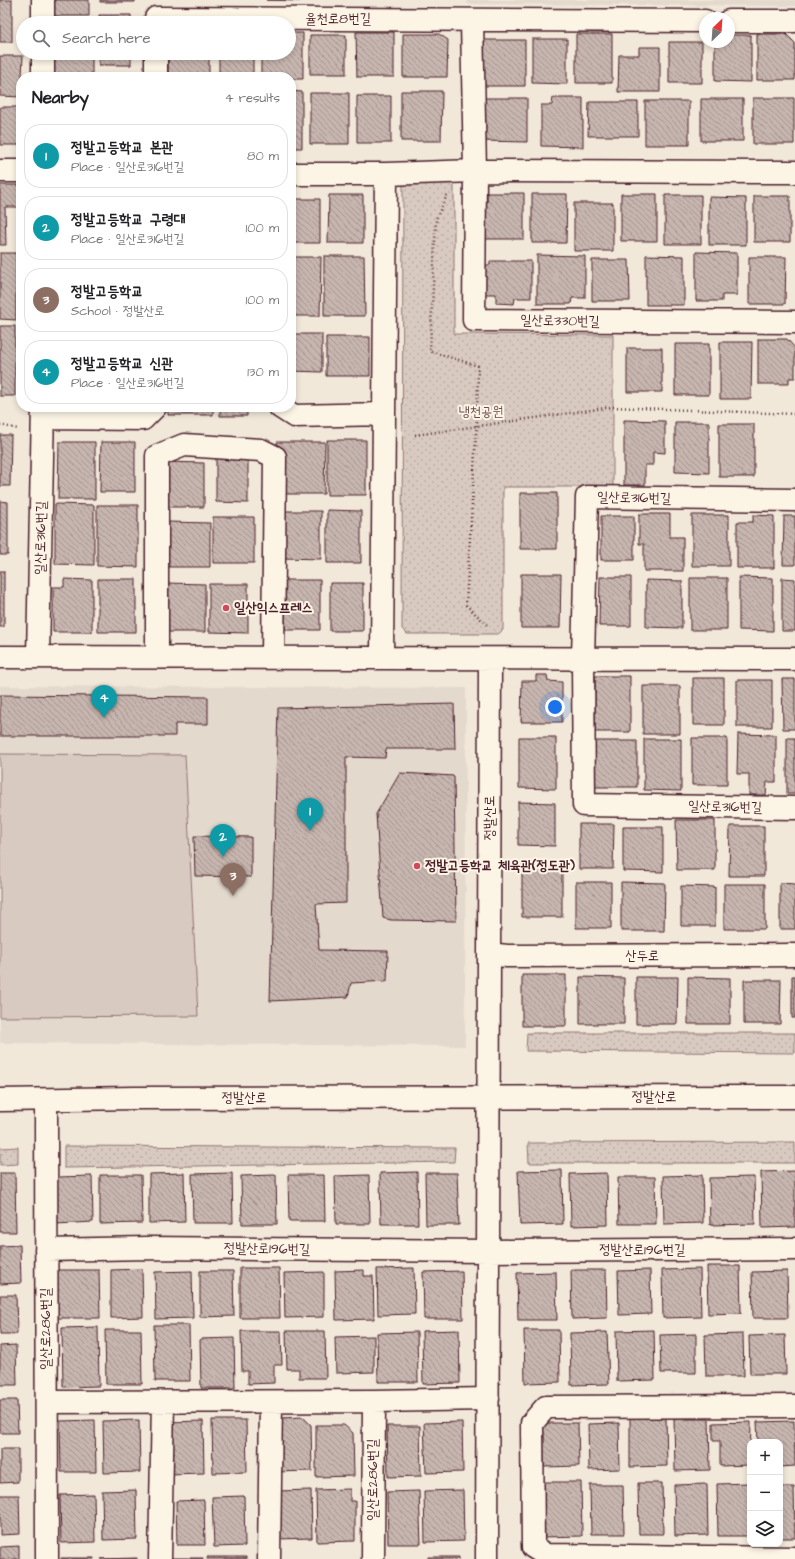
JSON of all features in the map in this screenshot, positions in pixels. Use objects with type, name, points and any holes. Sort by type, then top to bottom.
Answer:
[{"type":"street","points":[[43,0],[43,16]]},
{"type":"street","name":"율천로8번길","points":[[156,14],[246,16]]},
{"type":"street","name":"율천로8번길","points":[[296,17],[472,21]]},
{"type":"street","points":[[475,171],[472,21],[699,21]]},
{"type":"street","points":[[735,21],[795,21]]},
{"type":"street","points":[[43,60],[43,72]]},
{"type":"street","points":[[156,60],[156,72]]},
{"type":"street","points":[[0,171],[16,171]]},
{"type":"street","points":[[296,174],[386,174],[475,171],[795,172]]},
{"type":"street","name":"일산로330번길","points":[[475,171],[474,320],[795,322]]},
{"type":"street","points":[[382,657],[386,174]]},
{"type":"street","points":[[43,413],[143,419],[150,412]]},
{"type":"street","points":[[288,412],[294,416],[384,414]]},
{"type":"street","name":"일산로316번길","points":[[38,657],[43,413]]},
{"type":"street","points":[[157,657],[157,456],[184,445],[261,450],[275,457],[273,657]]},
{"type":"street","name":"일산로316번길","points":[[795,500],[587,497],[583,659],[584,805],[795,808]]},
{"type":"street","points":[[0,657],[795,659]]},
{"type":"street","name":"정발산로","points":[[488,1097],[490,659]]},
{"type":"street","name":"산두로","points":[[489,954],[507,956],[795,955]]},
{"type":"street","points":[[487,1559],[488,1097]]},
{"type":"street","name":"정발산로","points":[[0,1100],[143,1098],[795,1097]]},
{"type":"street","name":"일산로286번길","points":[[46,1100],[47,1559]]},
{"type":"street","name":"정발산로196번길","points":[[46,1250],[147,1248],[488,1251],[795,1249]]},
{"type":"street","points":[[47,1402],[162,1403],[488,1399]]},
{"type":"street","name":"일산로286번길","points":[[373,1559],[374,1401]]},
{"type":"street","points":[[269,1559],[271,1402]]},
{"type":"street","points":[[160,1559],[162,1403]]},
{"type":"street","points":[[795,1406],[546,1407],[532,1423],[533,1547],[546,1555],[795,1558]]},
{"type":"path","points":[[447,194],[436,219],[430,351],[478,366],[466,605],[488,626]]},
{"type":"path","points":[[415,435],[612,407],[795,414]]},
{"type":"path","points":[[0,425],[18,429]]},
{"type":"shaded area","points":[[467,0],[795,0],[795,6],[467,4]]},
{"type":"shaded area","points":[[0,686],[466,688],[465,1046],[0,1043]]},
{"type":"green space","name":"냉천공원","points":[[408,180],[449,180],[454,185],[454,334],[613,335],[613,487],[503,487],[503,630],[498,634],[407,634],[402,629],[403,185]]},
{"type":"green space","points":[[0,754],[185,755],[198,1016],[0,1017]]},
{"type":"green space","points":[[527,1033],[795,1033],[795,1053],[526,1051]]},
{"type":"green space","points":[[795,1142],[795,1163],[529,1163],[528,1143]]},
{"type":"green space","points":[[64,1146],[455,1148],[454,1162],[64,1168]]},
{"type":"green space","points":[[18,1147],[18,1164],[0,1165],[0,1148]]},
{"type":"building","points":[[0,0],[12,0],[12,42],[0,42]]},
{"type":"building","points":[[53,0],[89,0],[89,16],[53,16]]},
{"type":"building","points":[[100,0],[135,0],[135,2],[100,2]]},
{"type":"building","points":[[266,0],[300,0],[300,1]]},
{"type":"building","points":[[99,15],[131,15],[131,16]]},
{"type":"building","points":[[356,32],[394,32],[394,77],[357,77]]},
{"type":"building","points":[[296,33],[303,33],[303,79],[296,79],[296,72],[261,72],[261,60],[296,60]]},
{"type":"building","points":[[403,34],[439,34],[448,40],[447,77],[403,77]]},
{"type":"building","points":[[576,34],[612,34],[612,83],[576,83]]},
{"type":"building","points":[[757,34],[786,34],[795,43],[795,80],[757,80]]},
{"type":"building","points":[[310,35],[346,35],[346,74],[310,74]]},
{"type":"building","points":[[735,35],[751,35],[751,82],[715,81],[715,48],[735,48]]},
{"type":"building","points":[[532,39],[567,39],[567,84],[532,83]]},
{"type":"building","points":[[482,40],[525,40],[525,86],[481,86]]},
{"type":"building","points":[[669,42],[699,42],[699,48],[702,48],[702,83],[669,83]]},
{"type":"building","points":[[639,47],[660,47],[660,92],[618,92],[619,55],[639,55]]},
{"type":"building","points":[[0,56],[16,56],[16,60],[23,60],[22,72],[16,72],[16,97],[0,96]]},
{"type":"building","points":[[51,60],[92,60],[92,72],[51,72]]},
{"type":"building","points":[[99,60],[131,60],[131,65],[99,65]]},
{"type":"building","points":[[168,60],[209,60],[209,72],[168,72]]},
{"type":"building","points":[[219,60],[253,60],[253,72],[219,72]]},
{"type":"building","points":[[296,91],[302,92],[302,148],[296,148]]},
{"type":"building","points":[[401,91],[442,91],[441,141],[401,141]]},
{"type":"building","points":[[310,93],[349,93],[349,144],[310,144]]},
{"type":"building","points":[[357,96],[391,96],[391,143],[357,143]]},
{"type":"building","points":[[481,98],[527,98],[527,142],[481,141]]},
{"type":"building","points":[[553,98],[583,98],[583,147],[541,146],[541,105],[552,105]]},
{"type":"building","points":[[753,98],[794,98],[794,144],[753,144]]},
{"type":"building","points":[[701,99],[743,99],[743,141],[701,141]]},
{"type":"building","points":[[645,101],[689,101],[689,145],[645,145]]},
{"type":"building","points":[[589,102],[638,102],[638,136],[588,136]]},
{"type":"building","points":[[0,107],[16,107],[16,145],[0,145]]},
{"type":"building","points":[[0,185],[16,185],[16,207],[5,207],[6,245],[0,245]]},
{"type":"building","points":[[487,193],[524,193],[524,239],[477,239],[477,202],[487,202]]},
{"type":"building","points":[[532,194],[567,194],[566,243],[532,243]]},
{"type":"building","points":[[621,194],[657,194],[657,241],[621,241]]},
{"type":"building","points":[[329,195],[363,195],[363,243],[328,243]]},
{"type":"building","points":[[665,195],[701,195],[701,244],[665,244]]},
{"type":"building","points":[[754,196],[790,196],[790,242],[754,242]]},
{"type":"building","points":[[709,197],[746,198],[746,245],[709,245]]},
{"type":"building","points":[[296,199],[320,199],[320,243],[296,243]]},
{"type":"building","points":[[574,203],[613,203],[613,251],[574,251]]},
{"type":"building","points":[[696,252],[737,253],[737,295],[722,295],[722,301],[696,301]]},
{"type":"building","points":[[0,253],[16,253],[16,320],[0,319]]},
{"type":"building","points":[[537,255],[585,256],[585,298],[572,298],[571,304],[537,304]]},
{"type":"building","points":[[646,255],[684,256],[684,305],[646,305]]},
{"type":"building","points":[[324,256],[364,256],[365,316],[324,316]]},
{"type":"building","points":[[296,257],[321,257],[320,316],[296,316]]},
{"type":"building","points":[[749,257],[786,257],[785,304],[749,304]]},
{"type":"building","points":[[592,260],[629,260],[630,301],[592,301]]},
{"type":"building","points":[[490,261],[531,261],[531,298],[515,298],[514,304],[496,303],[496,294],[477,294],[477,265],[490,265]]},
{"type":"building","points":[[0,326],[15,326],[15,396],[0,396]]},
{"type":"building","points":[[296,334],[322,334],[322,372],[296,371]]},
{"type":"building","points":[[326,337],[370,337],[370,376],[326,376]]},
{"type":"building","points":[[758,339],[787,339],[795,348],[795,378],[789,378],[789,384],[758,384]]},
{"type":"building","points":[[720,342],[752,342],[751,399],[720,399]]},
{"type":"building","points":[[675,344],[709,344],[709,395],[675,395]]},
{"type":"building","points":[[627,348],[662,348],[662,392],[627,392]]},
{"type":"building","points":[[168,412],[213,412],[213,415],[168,415]]},
{"type":"building","points":[[220,412],[247,412],[247,416],[220,416]]},
{"type":"building","points":[[624,420],[665,421],[665,453],[653,452],[653,465],[645,465],[645,485],[624,485]]},
{"type":"building","points":[[675,422],[709,422],[709,473],[675,472]]},
{"type":"building","points":[[719,424],[754,424],[754,477],[719,477]]},
{"type":"building","points":[[0,435],[11,435],[10,486],[0,486]]},
{"type":"building","points":[[327,440],[366,440],[366,495],[327,495]]},
{"type":"building","points":[[59,442],[95,442],[95,499],[58,499]]},
{"type":"building","points":[[101,442],[135,442],[135,492],[100,492]]},
{"type":"building","points":[[277,442],[325,442],[324,494],[276,494]]},
{"type":"building","points":[[216,457],[248,458],[248,503],[216,502]]},
{"type":"building","points":[[164,462],[204,463],[204,507],[164,507]]},
{"type":"building","points":[[520,493],[557,493],[557,549],[520,549]]},
{"type":"building","points":[[0,501],[8,502],[8,555],[0,555]]},
{"type":"building","points":[[55,504],[94,505],[94,565],[55,564]]},
{"type":"building","points":[[97,505],[138,505],[138,567],[97,566]]},
{"type":"building","points":[[327,510],[361,511],[361,563],[327,563]]},
{"type":"building","points":[[284,511],[321,511],[321,559],[284,558]]},
{"type":"building","points":[[639,514],[670,514],[670,537],[683,537],[683,571],[644,571],[644,544],[639,544]]},
{"type":"building","points":[[692,515],[729,515],[729,566],[692,566]]},
{"type":"building","points":[[753,515],[774,516],[774,568],[737,568],[737,522],[753,522]]},
{"type":"building","points":[[601,516],[634,516],[634,560],[601,560]]},
{"type":"building","points":[[784,516],[795,516],[795,565],[783,565]]},
{"type":"building","points":[[213,517],[254,517],[254,563],[213,563]]},
{"type":"building","points":[[168,522],[210,523],[210,567],[168,567]]},
{"type":"building","points":[[0,571],[4,571],[4,627],[0,627]]},
{"type":"building","points":[[521,574],[561,574],[560,628],[521,628]]},
{"type":"building","points":[[600,577],[631,577],[631,626],[599,626]]},
{"type":"building","points":[[739,577],[773,578],[773,631],[739,630]]},
{"type":"building","points":[[690,578],[727,578],[727,630],[690,630]]},
{"type":"building","points":[[782,578],[795,579],[795,631],[782,631]]},
{"type":"building","points":[[64,579],[92,580],[92,632],[53,632],[53,587],[64,587]]},
{"type":"building","points":[[98,579],[136,579],[136,632],[98,632]]},
{"type":"building","points":[[285,580],[320,580],[320,630],[285,630]]},
{"type":"building","points":[[646,580],[682,581],[682,628],[646,627]]},
{"type":"building","points":[[166,583],[205,584],[205,632],[166,632]]},
{"type":"building","points":[[330,583],[363,583],[363,631],[330,631]]},
{"type":"building","points":[[209,584],[248,584],[248,633],[209,632]]},
{"type":"building","points":[[536,675],[547,675],[548,681],[562,682],[562,722],[521,722],[522,681],[536,681]]},
{"type":"building","points":[[595,676],[630,676],[630,732],[595,732]]},
{"type":"building","points":[[693,678],[724,678],[724,725],[693,725]]},
{"type":"building","points":[[782,679],[795,679],[795,729],[783,729]]},
{"type":"building","points":[[737,680],[772,680],[772,727],[737,727]]},
{"type":"building","points":[[643,686],[680,686],[680,734],[643,734]]},
{"type":"building","points":[[0,695],[208,697],[208,724],[175,724],[175,736],[0,736]]},
{"type":"building","points":[[454,704],[455,749],[386,749],[385,758],[346,757],[346,903],[316,904],[319,950],[388,951],[387,981],[351,983],[348,997],[270,1001],[278,708]]},
{"type":"building","points":[[738,734],[776,735],[776,782],[767,782],[766,795],[749,795],[749,774],[737,774]]},
{"type":"building","points":[[519,737],[556,737],[556,789],[519,788]]},
{"type":"building","points":[[692,738],[727,738],[727,785],[692,785]]},
{"type":"building","points":[[787,738],[795,738],[795,794],[787,794]]},
{"type":"building","points":[[644,739],[681,739],[681,791],[644,790]]},
{"type":"building","points":[[594,741],[637,741],[637,787],[595,787]]},
{"type":"building","name":"정발고등학교 체육관(정도관)","points":[[400,773],[454,776],[456,921],[391,920],[383,918],[376,814]]},
{"type":"building","points":[[518,802],[555,803],[555,846],[518,845]]},
{"type":"building","points":[[676,820],[715,820],[715,870],[677,870]]},
{"type":"building","points":[[579,824],[614,824],[613,869],[579,869]]},
{"type":"building","points":[[730,826],[764,826],[764,876],[729,876]]},
{"type":"building","points":[[623,827],[663,827],[663,872],[623,871]]},
{"type":"building","points":[[194,836],[251,837],[251,877],[195,876]]},
{"type":"building","points":[[522,864],[562,864],[562,917],[522,917]]},
{"type":"building","points":[[576,882],[611,882],[611,928],[576,928]]},
{"type":"building","points":[[621,882],[665,883],[664,931],[621,931]]},
{"type":"building","points":[[780,883],[795,884],[795,929],[780,929]]},
{"type":"building","points":[[724,884],[765,884],[765,929],[724,929]]},
{"type":"building","points":[[681,886],[715,887],[715,926],[681,926]]},
{"type":"building","points":[[522,975],[566,975],[566,1026],[522,1026]]},
{"type":"building","points":[[792,976],[795,976],[795,1018],[792,1018]]},
{"type":"building","points":[[580,977],[624,978],[624,1024],[580,1024]]},
{"type":"building","points":[[636,977],[678,977],[677,1024],[636,1024]]},
{"type":"building","points":[[688,977],[730,978],[730,1024],[688,1024]]},
{"type":"building","points":[[744,980],[781,980],[780,1024],[744,1024]]},
{"type":"building","points":[[562,1170],[563,1224],[520,1225],[518,1171]]},
{"type":"building","points":[[795,1171],[795,1227],[762,1228],[761,1172]]},
{"type":"building","points":[[417,1172],[418,1224],[381,1224],[380,1173]]},
{"type":"building","points":[[0,1173],[15,1173],[16,1232],[0,1232]]},
{"type":"building","points":[[184,1173],[185,1222],[149,1223],[149,1174]]},
{"type":"building","points":[[232,1173],[233,1223],[193,1223],[192,1174]]},
{"type":"building","points":[[425,1173],[457,1173],[459,1225],[426,1225]]},
{"type":"building","points":[[607,1173],[608,1225],[571,1226],[570,1174]]},
{"type":"building","points":[[100,1175],[141,1175],[142,1223],[100,1224]]},
{"type":"building","points":[[276,1175],[277,1224],[242,1224],[241,1176]]},
{"type":"building","points":[[288,1175],[324,1175],[325,1221],[289,1221]]},
{"type":"building","points":[[369,1175],[370,1224],[336,1224],[335,1176]]},
{"type":"building","points":[[702,1175],[703,1223],[664,1224],[663,1176]]},
{"type":"building","points":[[92,1176],[93,1222],[56,1224],[57,1177]]},
{"type":"building","points":[[618,1177],[655,1177],[656,1224],[619,1224]]},
{"type":"building","points":[[754,1177],[755,1224],[710,1225],[709,1178]]},
{"type":"building","points":[[20,1245],[21,1283],[0,1284],[0,1246]]},
{"type":"building","points":[[707,1266],[740,1266],[741,1313],[708,1314]]},
{"type":"building","points":[[240,1268],[279,1268],[280,1318],[240,1318]]},
{"type":"building","points":[[414,1268],[415,1314],[378,1315],[377,1269]]},
{"type":"building","points":[[142,1269],[143,1317],[111,1318],[111,1270]]},
{"type":"building","points":[[700,1269],[701,1317],[663,1318],[662,1270]]},
{"type":"building","points":[[57,1270],[99,1270],[100,1318],[58,1318]]},
{"type":"building","points":[[364,1270],[364,1276],[373,1276],[374,1319],[336,1320],[335,1271]]},
{"type":"building","points":[[571,1270],[606,1270],[607,1318],[572,1319]]},
{"type":"building","points":[[650,1270],[651,1314],[619,1315],[618,1271]]},
{"type":"building","points":[[192,1271],[193,1318],[156,1319],[155,1272]]},
{"type":"building","points":[[200,1271],[233,1271],[234,1316],[200,1317]]},
{"type":"building","points":[[462,1271],[463,1319],[424,1319],[423,1272]]},
{"type":"building","points":[[787,1271],[788,1318],[753,1318],[752,1272]]},
{"type":"building","points":[[324,1272],[324,1317],[285,1318],[284,1273]]},
{"type":"building","points":[[556,1272],[557,1320],[518,1320],[517,1273]]},
{"type":"building","points":[[0,1295],[16,1295],[17,1334],[0,1334]]},
{"type":"building","points":[[154,1325],[189,1325],[190,1381],[155,1381]]},
{"type":"building","points":[[98,1327],[99,1386],[63,1387],[62,1328]]},
{"type":"building","points":[[105,1330],[141,1330],[142,1384],[106,1384]]},
{"type":"building","points":[[459,1330],[460,1383],[423,1384],[422,1331]]},
{"type":"building","points":[[524,1330],[559,1330],[560,1382],[525,1383]]},
{"type":"building","points":[[654,1330],[655,1380],[617,1381],[616,1331]]},
{"type":"building","points":[[241,1331],[281,1331],[282,1365],[274,1365],[274,1383],[248,1384],[248,1371],[242,1371]]},
{"type":"building","points":[[286,1331],[325,1331],[326,1378],[299,1378],[299,1369],[287,1369]]},
{"type":"building","points":[[417,1332],[418,1382],[378,1382],[377,1333]]},
{"type":"building","points":[[607,1332],[609,1384],[571,1385],[570,1333]]},
{"type":"building","points":[[696,1334],[696,1373],[661,1373],[660,1335]]},
{"type":"building","points":[[743,1334],[744,1376],[706,1376],[705,1335]]},
{"type":"building","points":[[785,1335],[786,1374],[750,1374],[749,1336]]},
{"type":"building","points":[[374,1336],[374,1372],[336,1373],[335,1337]]},
{"type":"building","points":[[234,1338],[235,1388],[201,1388],[200,1339]]},
{"type":"building","points":[[16,1345],[17,1385],[0,1385],[0,1346]]},
{"type":"building","points":[[0,1400],[17,1400],[18,1433],[0,1433]]},
{"type":"building","points":[[303,1417],[311,1425],[312,1471],[275,1472],[281,1418]]},
{"type":"building","points":[[630,1418],[666,1418],[667,1466],[630,1467]]},
{"type":"building","points":[[674,1419],[709,1419],[710,1470],[675,1471]]},
{"type":"building","points":[[95,1420],[96,1472],[61,1472],[60,1421]]},
{"type":"building","points":[[139,1420],[140,1472],[104,1473],[103,1421]]},
{"type":"building","points":[[212,1420],[246,1420],[247,1472],[213,1473]]},
{"type":"building","points":[[203,1421],[204,1473],[169,1474],[167,1422]]},
{"type":"building","points":[[794,1421],[795,1466],[783,1467],[783,1439],[758,1439],[757,1422]]},
{"type":"building","points":[[462,1422],[463,1472],[426,1473],[424,1423]]},
{"type":"building","points":[[751,1422],[751,1439],[747,1439],[747,1465],[720,1466],[720,1441],[713,1441],[713,1423]]},
{"type":"building","points":[[543,1423],[578,1423],[579,1466],[544,1467]]},
{"type":"building","points":[[619,1423],[620,1469],[589,1470],[588,1424]]},
{"type":"building","points":[[316,1425],[344,1425],[353,1433],[354,1476],[316,1477]]},
{"type":"building","points":[[387,1426],[420,1426],[421,1476],[388,1477]]},
{"type":"building","points":[[0,1449],[18,1449],[18,1482],[0,1483]]},
{"type":"building","points":[[541,1482],[581,1482],[582,1536],[542,1537]]},
{"type":"building","points":[[638,1483],[662,1483],[663,1534],[639,1534]]},
{"type":"building","points":[[747,1483],[747,1536],[718,1536],[717,1484]]},
{"type":"building","points":[[707,1484],[708,1535],[675,1536],[674,1485]]},
{"type":"building","points":[[590,1485],[623,1485],[624,1534],[591,1534]]},
{"type":"building","points":[[783,1487],[794,1487],[795,1538],[783,1538]]},
{"type":"building","points":[[350,1489],[350,1501],[355,1501],[355,1541],[317,1542],[316,1490]]},
{"type":"building","points":[[136,1490],[137,1539],[103,1540],[102,1491]]},
{"type":"building","points":[[311,1490],[312,1538],[278,1539],[277,1491]]},
{"type":"building","points":[[463,1490],[464,1541],[425,1542],[424,1491]]},
{"type":"building","points":[[419,1491],[421,1544],[388,1544],[387,1492]]},
{"type":"building","points":[[94,1494],[95,1542],[61,1543],[60,1495]]},
{"type":"building","points":[[0,1495],[19,1495],[20,1534],[0,1535]]},
{"type":"building","points":[[244,1496],[245,1546],[214,1547],[212,1497]]},
{"type":"building","points":[[204,1500],[205,1545],[177,1545],[176,1501]]},
{"type":"building","points":[[19,1546],[19,1559],[0,1559],[0,1547]]},
{"type":"building","points":[[207,1557],[246,1557],[246,1559],[207,1559]]},
{"type":"building","points":[[428,1557],[459,1557],[459,1559],[428,1559]]},
{"type":"building","points":[[94,1558],[94,1559],[61,1559]]},
{"type":"building","points":[[137,1558],[137,1559],[101,1559]]},
{"type":"building","points":[[203,1558],[203,1559],[167,1559]]},
{"type":"place","name":"일산익스프레스","points":[[226,608]]},
{"type":"place","name":"정발고등학교 신관","points":[[104,718]]},
{"type":"place","name":"정발고등학교 본관","points":[[310,831]]},
{"type":"place","name":"정발고등학교 구령대","points":[[223,857]]},
{"type":"place","name":"정발고등학교 체육관(정도관)","points":[[417,866]]},
{"type":"place","name":"정발고등학교","points":[[233,896]]}]
